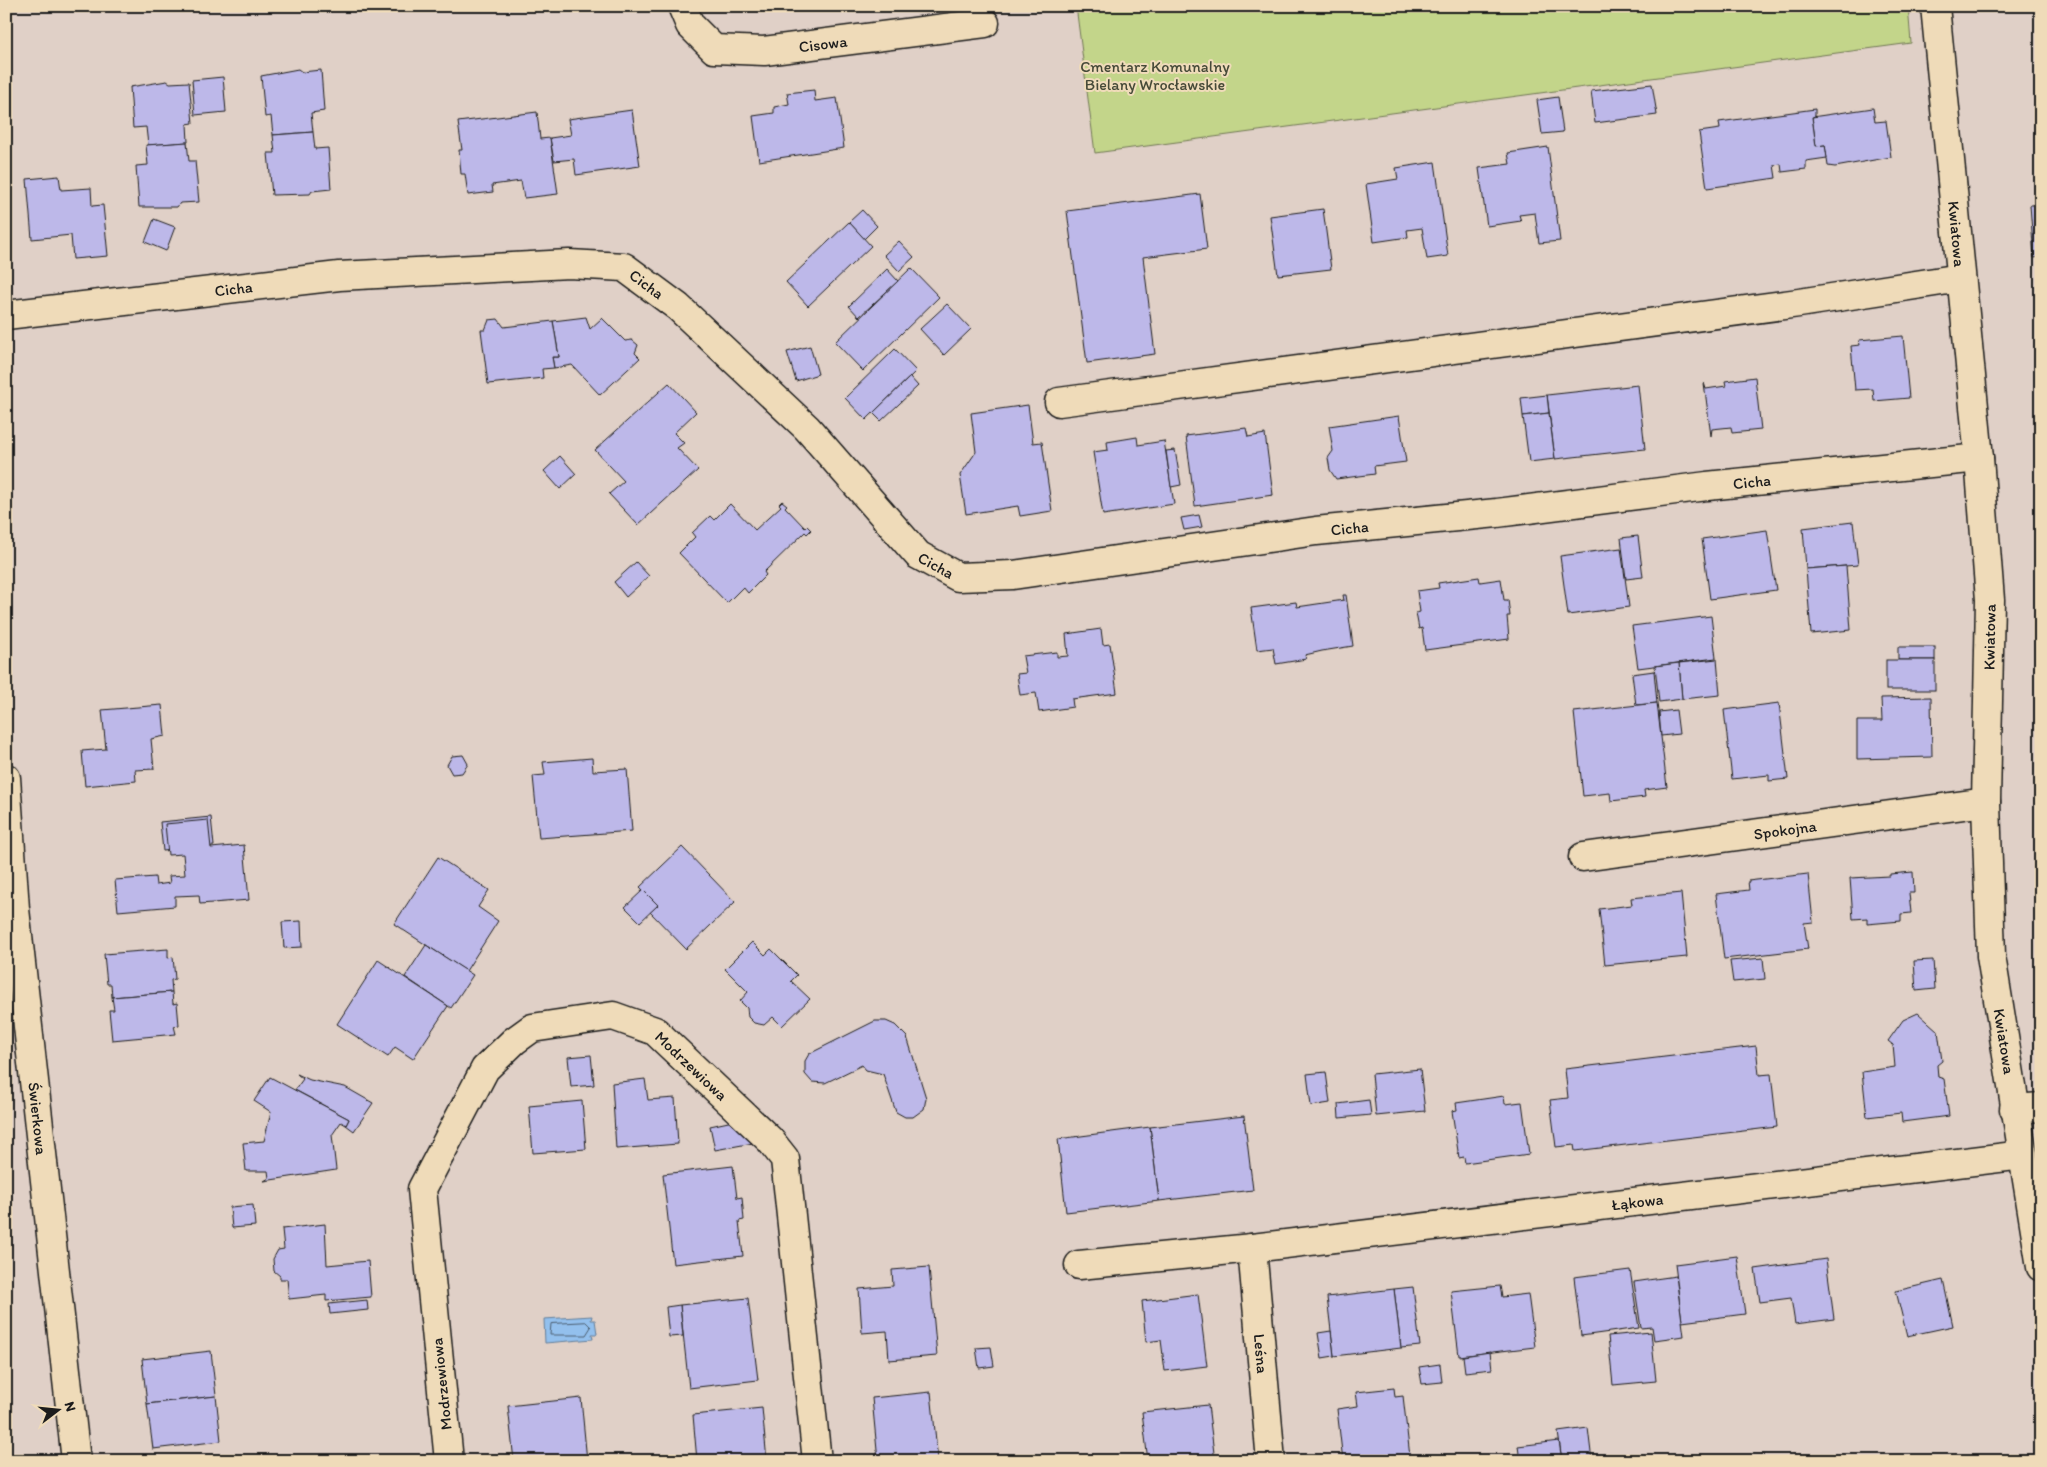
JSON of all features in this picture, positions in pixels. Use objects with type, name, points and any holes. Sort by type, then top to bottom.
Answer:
[{"type":"street","name":"Cisowa","points":[[682,6],[690,26],[714,49],[764,51],[985,23]]},
{"type":"street","name":"Kwiatowa","points":[[1936,6],[1979,458],[1990,600],[1986,802],[1991,956],[2028,1108],[2023,1155],[2041,1267]]},
{"type":"street","name":"Cicha","points":[[6,315],[339,276],[569,264],[624,267],[678,307],[807,428],[918,555],[958,577],[1013,575],[1316,531],[1496,513],[1707,486],[1979,458]]},
{"type":"street","points":[[1059,402],[1789,305],[1961,278]]},
{"type":"street","name":"Świerkowa","points":[[6,778],[15,910],[76,1461]]},
{"type":"street","name":"Spokojna","points":[[1583,858],[1986,802]]},
{"type":"street","name":"Modrzewiowa","points":[[449,1461],[422,1189],[485,1069],[514,1041],[532,1028],[613,1016],[655,1031],[770,1140],[785,1159],[817,1461]]},
{"type":"street","name":"Łąkowa","points":[[1078,1265],[1252,1248],[2023,1155]]},
{"type":"street","name":"Leśna","points":[[1252,1248],[1271,1461]]},
{"type":"green space","name":"Cmentarz Komunalny Bielany Wrocławskie","points":[[1076,6],[1908,6],[1911,43],[1095,153]]},
{"type":"water","points":[[592,1316],[591,1320],[595,1320],[597,1334],[592,1334],[593,1339],[545,1343],[544,1319]]},
{"type":"building","points":[[298,69],[302,72],[321,70],[324,111],[311,113],[313,132],[273,135],[271,116],[265,117],[261,76]]},
{"type":"building","points":[[223,77],[226,112],[195,115],[192,80]]},
{"type":"building","points":[[167,81],[170,83],[189,82],[193,123],[187,124],[188,142],[148,145],[146,127],[133,128],[130,87]]},
{"type":"building","points":[[1652,84],[1657,115],[1595,123],[1591,91]]},
{"type":"building","points":[[814,90],[815,101],[837,98],[844,148],[759,161],[753,116],[774,113],[774,107],[789,104],[787,93]]},
{"type":"building","points":[[1558,97],[1563,132],[1542,134],[1537,100]]},
{"type":"building","points":[[1873,108],[1875,122],[1886,121],[1891,157],[1835,167],[1828,166],[1825,145],[1816,146],[1812,117]]},
{"type":"building","points":[[1815,109],[1815,116],[1812,117],[1816,146],[1825,145],[1827,158],[1806,161],[1806,169],[1782,172],[1781,164],[1774,165],[1776,178],[1707,188],[1699,132],[1720,129],[1719,122]]},
{"type":"building","points":[[632,110],[640,166],[576,175],[574,159],[554,161],[550,138],[571,135],[568,119]]},
{"type":"building","points":[[537,112],[540,139],[550,138],[558,194],[524,198],[521,181],[492,185],[493,192],[468,195],[465,174],[461,174],[459,150],[462,150],[458,122]]},
{"type":"building","points":[[313,132],[315,149],[328,148],[331,189],[312,191],[310,194],[272,195],[268,153],[275,153],[273,135]]},
{"type":"building","points":[[187,142],[189,161],[195,161],[199,202],[180,203],[177,207],[139,207],[136,166],[148,165],[146,145]]},
{"type":"building","points":[[1548,147],[1560,241],[1539,243],[1535,213],[1519,215],[1521,221],[1487,226],[1479,168],[1510,164],[1508,153]]},
{"type":"building","points":[[1435,162],[1448,256],[1427,259],[1422,228],[1407,230],[1408,237],[1374,242],[1366,184],[1398,179],[1396,168]]},
{"type":"building","points":[[59,176],[61,190],[91,188],[92,206],[103,205],[108,256],[73,259],[71,235],[32,239],[27,179]]},
{"type":"building","points":[[1200,194],[1207,249],[1143,257],[1155,354],[1087,363],[1067,211]]},
{"type":"building","points":[[2030,205],[2041,205],[2041,257],[2034,258]]},
{"type":"building","points":[[1323,209],[1331,269],[1278,275],[1270,216]]},
{"type":"building","points":[[862,210],[877,226],[864,239],[849,222]]},
{"type":"building","points":[[154,219],[175,227],[166,251],[145,242]]},
{"type":"building","points":[[849,222],[871,246],[808,306],[786,282]]},
{"type":"building","points":[[899,241],[914,257],[899,271],[884,255]]},
{"type":"building","points":[[911,268],[939,297],[863,371],[835,342]]},
{"type":"building","points":[[887,269],[898,281],[859,317],[849,306]]},
{"type":"building","points":[[947,304],[971,329],[944,355],[920,329]]},
{"type":"building","points":[[586,317],[590,329],[602,318],[625,341],[632,340],[638,345],[635,353],[640,358],[600,395],[572,365],[554,368],[552,357],[559,357],[553,321]]},
{"type":"building","points":[[498,319],[504,327],[553,321],[559,357],[552,357],[554,368],[542,369],[543,378],[488,384],[481,330],[485,330],[489,320]]},
{"type":"building","points":[[1903,336],[1909,398],[1874,401],[1873,389],[1855,390],[1851,346],[1860,345],[1859,340]]},
{"type":"building","points":[[810,346],[818,374],[796,381],[787,352]]},
{"type":"building","points":[[895,349],[916,371],[866,420],[845,398]]},
{"type":"building","points":[[910,377],[918,386],[881,421],[873,413]]},
{"type":"building","points":[[1755,377],[1761,430],[1732,433],[1731,427],[1712,429],[1711,436],[1704,383],[1706,389],[1726,386],[1725,381]]},
{"type":"building","points":[[669,383],[696,412],[674,433],[684,443],[677,448],[698,470],[638,525],[609,494],[624,481],[595,450]]},
{"type":"building","points":[[1638,385],[1645,449],[1555,459],[1547,395]]},
{"type":"building","points":[[1547,395],[1549,413],[1523,416],[1521,398]]},
{"type":"building","points":[[1028,405],[1033,443],[1042,442],[1052,511],[1020,516],[1018,506],[966,514],[960,475],[976,452],[971,413]]},
{"type":"building","points":[[1549,413],[1555,459],[1529,462],[1523,416]]},
{"type":"building","points":[[1399,416],[1406,462],[1374,466],[1375,474],[1336,479],[1330,470],[1328,458],[1333,451],[1329,426]]},
{"type":"building","points":[[1246,428],[1248,437],[1265,434],[1273,495],[1195,506],[1186,436]]},
{"type":"building","points":[[1137,437],[1138,445],[1164,441],[1174,504],[1103,515],[1093,452],[1108,450],[1107,442]]},
{"type":"building","points":[[1175,450],[1181,485],[1171,487],[1166,451]]},
{"type":"building","points":[[560,456],[576,474],[560,489],[544,471]]},
{"type":"building","points":[[782,501],[787,505],[785,507],[805,528],[807,526],[811,530],[807,534],[805,532],[764,572],[766,575],[748,593],[743,587],[727,603],[679,553],[695,537],[692,533],[710,516],[714,520],[730,504],[755,530],[781,506],[779,504]]},
{"type":"building","points":[[1199,515],[1202,527],[1184,530],[1181,518]]},
{"type":"building","points":[[1853,522],[1858,565],[1806,569],[1803,528]]},
{"type":"building","points":[[1767,530],[1776,590],[1710,599],[1702,539]]},
{"type":"building","points":[[1638,536],[1643,577],[1626,579],[1621,538]]},
{"type":"building","points":[[1621,548],[1629,607],[1568,615],[1560,556]]},
{"type":"building","points":[[636,562],[649,576],[626,597],[614,582]]},
{"type":"building","points":[[1846,566],[1851,630],[1811,634],[1806,569]]},
{"type":"building","points":[[1479,577],[1480,582],[1501,579],[1504,600],[1508,600],[1510,616],[1507,616],[1509,639],[1425,650],[1422,628],[1419,629],[1416,613],[1420,612],[1417,591],[1439,588],[1438,583]]},
{"type":"building","points":[[1343,595],[1346,595],[1353,646],[1322,651],[1305,655],[1306,659],[1276,664],[1273,648],[1257,650],[1251,608],[1296,602],[1297,607],[1344,600]]},
{"type":"building","points":[[1711,616],[1716,658],[1638,668],[1632,626]]},
{"type":"building","points":[[1101,629],[1103,645],[1110,644],[1117,693],[1072,699],[1073,707],[1039,712],[1036,693],[1020,695],[1017,674],[1026,673],[1023,656],[1057,652],[1057,657],[1068,656],[1066,634]]},
{"type":"building","points":[[1898,647],[1935,647],[1935,660],[1898,660]]},
{"type":"building","points":[[1717,659],[1720,695],[1682,699],[1679,663]]},
{"type":"building","points":[[1886,660],[1935,660],[1935,690],[1886,690]]},
{"type":"building","points":[[1679,663],[1682,699],[1659,702],[1655,666]]},
{"type":"building","points":[[1654,671],[1657,703],[1636,705],[1632,674]]},
{"type":"building","points":[[1931,697],[1932,757],[1857,759],[1857,721],[1882,721],[1881,698]]},
{"type":"building","points":[[1657,703],[1667,787],[1644,790],[1645,797],[1611,801],[1610,793],[1583,796],[1574,712]]},
{"type":"building","points":[[1779,703],[1788,779],[1769,781],[1769,775],[1732,779],[1724,710]]},
{"type":"building","points":[[162,705],[165,736],[151,739],[154,769],[135,770],[136,781],[85,786],[82,751],[106,749],[102,710]]},
{"type":"building","points":[[1676,710],[1679,734],[1661,736],[1659,712]]},
{"type":"building","points":[[463,755],[468,764],[462,773],[452,774],[447,765],[452,756]]},
{"type":"building","points":[[592,758],[593,771],[627,769],[632,831],[539,838],[533,776],[545,775],[543,762]]},
{"type":"building","points":[[211,817],[214,846],[163,851],[160,822]]},
{"type":"building","points":[[208,820],[211,848],[244,845],[249,900],[200,904],[199,895],[175,896],[175,906],[118,911],[115,880],[155,877],[156,885],[170,883],[169,876],[185,875],[183,854],[168,855],[165,824]]},
{"type":"building","points":[[682,847],[735,902],[686,949],[650,912],[658,905],[640,887]]},
{"type":"building","points":[[438,857],[489,890],[478,907],[498,921],[466,971],[394,924]]},
{"type":"building","points":[[1913,872],[1914,893],[1909,893],[1911,913],[1901,914],[1901,921],[1867,924],[1867,918],[1853,919],[1850,878],[1890,876],[1890,874]]},
{"type":"building","points":[[1808,874],[1813,922],[1804,923],[1808,949],[1724,959],[1716,894],[1749,890],[1748,881]]},
{"type":"building","points":[[643,890],[658,905],[640,922],[625,907]]},
{"type":"building","points":[[1681,893],[1687,957],[1605,965],[1599,909],[1632,905],[1631,898]]},
{"type":"building","points":[[301,921],[302,947],[284,948],[282,922]]},
{"type":"building","points":[[752,942],[765,955],[771,949],[797,975],[791,981],[810,999],[782,1026],[773,1017],[764,1025],[754,1023],[748,1017],[747,1008],[740,1001],[748,992],[725,969]]},
{"type":"building","points":[[426,945],[473,975],[451,1008],[405,977]]},
{"type":"building","points":[[168,949],[168,958],[173,957],[175,979],[171,980],[172,992],[112,997],[111,984],[107,984],[104,954]]},
{"type":"building","points":[[1763,958],[1765,979],[1733,982],[1730,961]]},
{"type":"building","points":[[378,960],[448,1006],[413,1059],[395,1047],[388,1057],[337,1024]]},
{"type":"building","points":[[1933,960],[1935,989],[1916,991],[1914,961]]},
{"type":"building","points":[[172,992],[173,1004],[177,1003],[179,1025],[174,1026],[176,1034],[112,1040],[109,1010],[114,1010],[112,997]]},
{"type":"building","points":[[1918,1013],[1938,1031],[1942,1061],[1937,1065],[1938,1077],[1944,1079],[1949,1116],[1902,1122],[1901,1113],[1867,1117],[1862,1072],[1895,1067],[1893,1045],[1888,1041],[1903,1020]]},
{"type":"building","points":[[875,1021],[886,1021],[895,1025],[907,1037],[926,1098],[924,1109],[913,1117],[905,1117],[896,1112],[883,1074],[866,1070],[862,1065],[825,1083],[812,1082],[805,1074],[805,1061],[809,1054]]},
{"type":"building","points":[[1756,1046],[1759,1075],[1771,1074],[1777,1127],[1575,1151],[1574,1145],[1556,1147],[1550,1100],[1568,1098],[1565,1069]]},
{"type":"building","points":[[591,1055],[594,1085],[571,1087],[568,1057]]},
{"type":"building","points":[[1420,1069],[1425,1111],[1376,1116],[1372,1074]]},
{"type":"building","points":[[1326,1072],[1330,1103],[1311,1106],[1307,1074]]},
{"type":"building","points":[[297,1074],[310,1080],[345,1087],[373,1103],[354,1131],[346,1125],[349,1119],[295,1090],[303,1079]]},
{"type":"building","points":[[270,1077],[349,1119],[346,1125],[341,1122],[332,1135],[336,1170],[264,1181],[269,1178],[268,1171],[246,1171],[243,1143],[264,1141],[271,1112],[254,1101]]},
{"type":"building","points":[[645,1079],[648,1100],[675,1098],[678,1144],[616,1149],[612,1083]]},
{"type":"building","points":[[1504,1096],[1505,1104],[1522,1102],[1529,1154],[1465,1163],[1464,1157],[1459,1158],[1452,1111],[1457,1110],[1456,1103]]},
{"type":"building","points":[[1369,1100],[1371,1115],[1339,1118],[1338,1104]]},
{"type":"building","points":[[582,1101],[586,1149],[533,1153],[529,1106]]},
{"type":"building","points":[[1244,1116],[1253,1190],[1159,1201],[1150,1127]]},
{"type":"building","points":[[733,1121],[753,1143],[715,1150],[710,1126]]},
{"type":"building","points":[[1150,1127],[1159,1201],[1066,1212],[1058,1139]]},
{"type":"building","points":[[733,1166],[737,1198],[742,1197],[744,1220],[739,1221],[743,1256],[673,1264],[663,1174]]},
{"type":"building","points":[[253,1205],[255,1226],[232,1228],[230,1207]]},
{"type":"building","points":[[325,1224],[327,1265],[368,1261],[371,1297],[326,1301],[326,1295],[289,1299],[287,1279],[280,1279],[280,1276],[274,1271],[273,1259],[278,1250],[284,1249],[282,1229]]},
{"type":"building","points":[[1737,1256],[1745,1314],[1682,1322],[1675,1264]]},
{"type":"building","points":[[1826,1259],[1834,1319],[1795,1324],[1791,1298],[1760,1302],[1755,1269]]},
{"type":"building","points":[[929,1267],[937,1356],[889,1360],[887,1331],[862,1333],[859,1289],[893,1286],[892,1270]]},
{"type":"building","points":[[1630,1270],[1639,1328],[1581,1336],[1574,1277]]},
{"type":"building","points":[[1676,1276],[1684,1336],[1654,1340],[1652,1327],[1641,1328],[1634,1282]]},
{"type":"building","points":[[1943,1280],[1953,1326],[1907,1336],[1896,1291]]},
{"type":"building","points":[[1500,1286],[1502,1297],[1528,1294],[1535,1347],[1459,1356],[1451,1291]]},
{"type":"building","points":[[1413,1287],[1420,1346],[1401,1348],[1394,1289]]},
{"type":"building","points":[[1394,1289],[1401,1348],[1334,1356],[1327,1297]]},
{"type":"building","points":[[1198,1294],[1207,1366],[1165,1371],[1161,1340],[1146,1342],[1142,1301]]},
{"type":"building","points":[[748,1298],[758,1380],[689,1388],[680,1305]]},
{"type":"building","points":[[367,1300],[368,1310],[330,1314],[329,1304]]},
{"type":"building","points":[[680,1305],[683,1336],[669,1337],[666,1307]]},
{"type":"building","points":[[1331,1331],[1334,1356],[1322,1358],[1318,1333]]},
{"type":"building","points":[[1651,1332],[1656,1381],[1613,1385],[1608,1336]]},
{"type":"building","points":[[991,1347],[994,1366],[979,1368],[976,1348]]},
{"type":"building","points":[[211,1351],[216,1396],[147,1404],[142,1359]]},
{"type":"building","points":[[1490,1352],[1492,1369],[1465,1372],[1463,1356]]},
{"type":"building","points":[[1440,1364],[1442,1382],[1422,1384],[1419,1367]]},
{"type":"building","points":[[1394,1388],[1395,1397],[1403,1396],[1410,1457],[1401,1458],[1401,1461],[1343,1461],[1337,1409],[1358,1406],[1356,1392]]},
{"type":"building","points":[[931,1392],[938,1461],[878,1461],[872,1398]]},
{"type":"building","points":[[216,1396],[221,1441],[153,1449],[147,1404]]},
{"type":"building","points":[[581,1398],[587,1461],[514,1461],[508,1406]]},
{"type":"building","points":[[1208,1405],[1215,1461],[1148,1461],[1142,1412]]},
{"type":"building","points":[[762,1408],[767,1461],[697,1461],[693,1415]]},
{"type":"building","points":[[1588,1428],[1592,1461],[1562,1461],[1558,1432]]},
{"type":"building","points":[[1559,1441],[1562,1461],[1520,1461],[1518,1446]]}]
